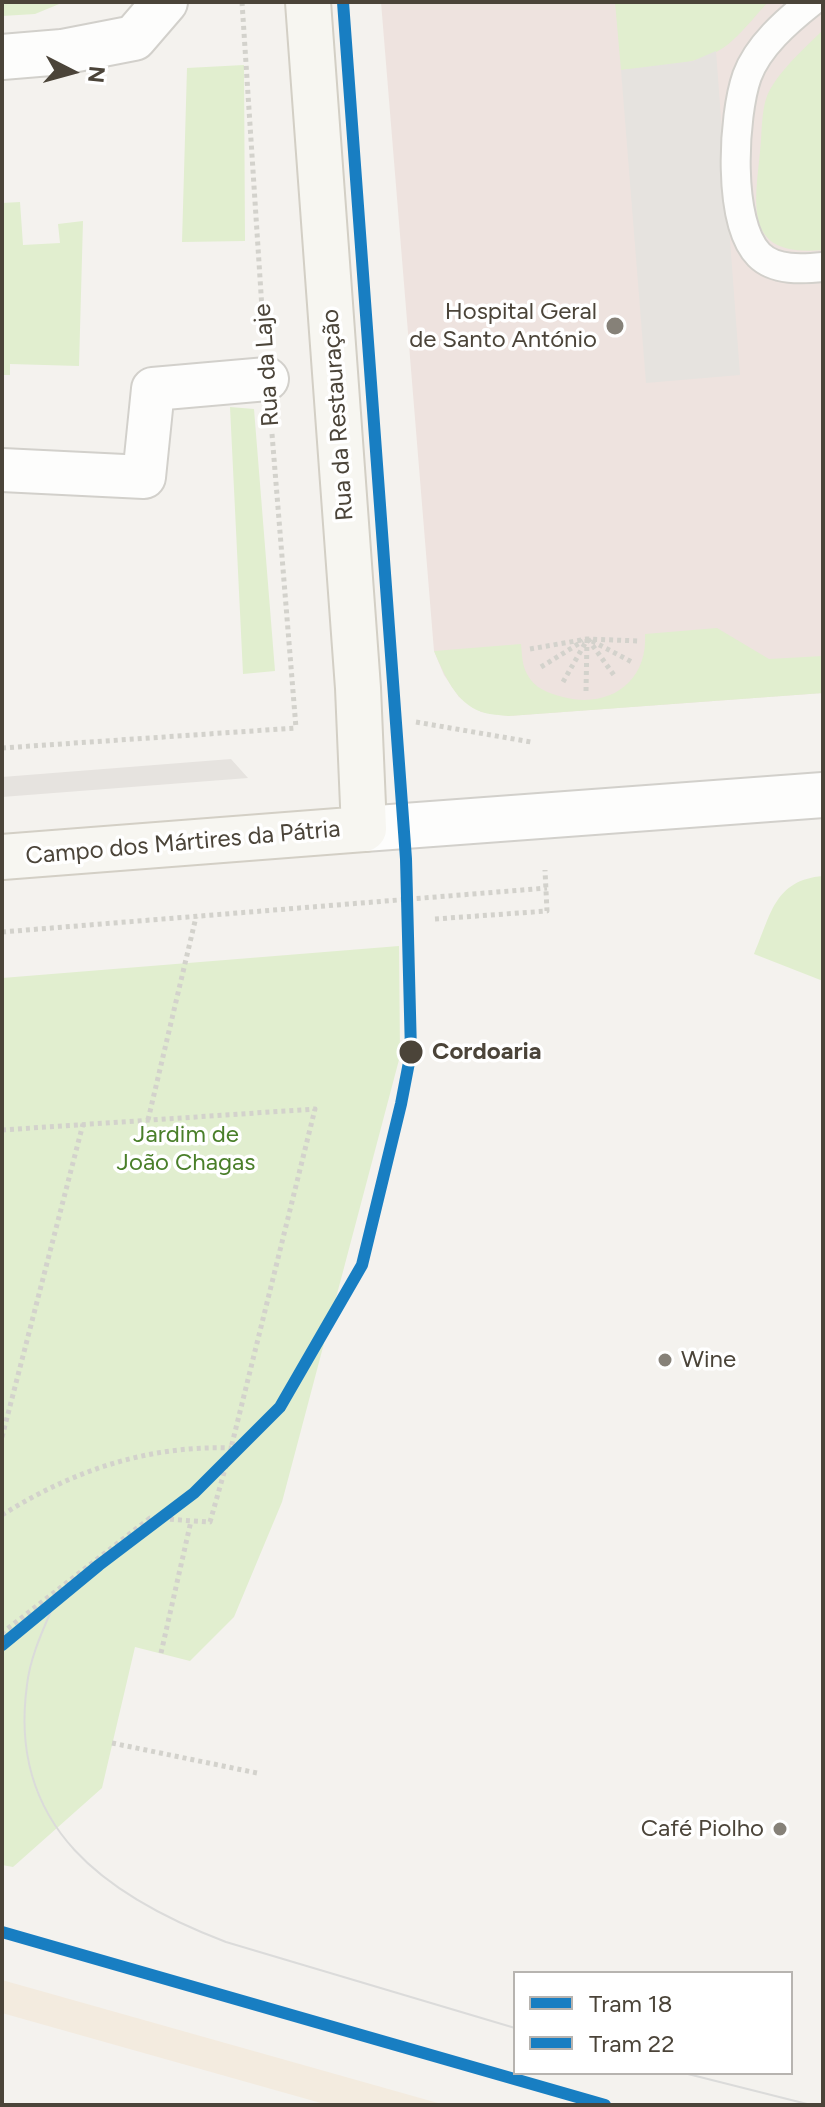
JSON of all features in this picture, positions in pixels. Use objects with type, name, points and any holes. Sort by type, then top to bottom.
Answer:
[{"type":"main road","name":"Rua da Restauração","points":[[308,2],[358,688],[364,829]]},
{"type":"main road","name":"Campo dos Mártires da Pátria","points":[[2,857],[364,829]]},
{"type":"street","points":[[2,57],[62,52],[134,38],[165,2]]},
{"type":"street","points":[[2,470],[144,477],[153,389],[267,379]]},
{"type":"street","points":[[364,829],[823,795]]},
{"type":"lane","points":[[811,2],[793,15],[770,40],[748,74],[738,116],[737,206],[747,238],[760,257],[793,270],[823,267]]},
{"type":"path","name":"Rua da Laje","points":[[242,2],[267,379],[296,728]]},
{"type":"path","points":[[587,639],[632,662]]},
{"type":"path","points":[[541,667],[587,639]]},
{"type":"path","points":[[587,639],[616,678]]},
{"type":"path","points":[[563,682],[587,639]]},
{"type":"path","points":[[586,691],[587,639]]},
{"type":"path","points":[[530,649],[587,639],[640,641]]},
{"type":"path","points":[[415,722],[531,742]]},
{"type":"path","points":[[2,748],[310,727]]},
{"type":"path","points":[[435,919],[547,911],[544,862]]},
{"type":"path","points":[[2,932],[547,888]]},
{"type":"path","points":[[148,1120],[196,917]]},
{"type":"path","points":[[2,1130],[315,1109],[210,1522],[150,1518],[2,1633]]},
{"type":"path","points":[[2,1437],[83,1124]]},
{"type":"path","points":[[2,1515],[25,1500],[107,1465],[150,1453],[196,1447],[231,1448]]},
{"type":"path","points":[[161,1653],[191,1521]]},
{"type":"path","points":[[112,1743],[257,1773]]},
{"type":"shaded area","name":"Hospital Geral de Santo António","points":[[381,2],[823,2],[823,693],[509,716],[481,712],[459,697],[444,675],[434,651]]},
{"type":"shaded area","points":[[716,51],[740,375],[646,383],[621,70],[693,61]]},
{"type":"shaded area","points":[[231,759],[248,778],[2,797],[2,777]]},
{"type":"shaded area","points":[[2,1980],[445,2105],[328,2105],[2,2013]]},
{"type":"green space","points":[[2,2],[64,2],[35,14],[2,16]]},
{"type":"green space","points":[[615,2],[768,2],[734,39],[710,55],[681,64],[621,70]]},
{"type":"green space","points":[[823,30],[823,250],[798,250],[779,246],[767,237],[760,225],[756,193],[763,116],[767,96],[778,78]]},
{"type":"green space","points":[[244,65],[245,241],[182,242],[187,68]]},
{"type":"green space","points":[[20,202],[23,245],[60,243],[58,224],[83,221],[79,366],[10,364],[10,375],[2,375],[2,203]]},
{"type":"green space","points":[[230,407],[254,409],[275,671],[243,674]]},
{"type":"green space","points":[[717,628],[769,659],[823,656],[823,693],[495,715],[473,708],[458,695],[434,651],[521,644],[525,671],[538,686],[563,697],[595,699],[610,695],[632,679],[640,666],[645,634]]},
{"type":"green space","points":[[823,876],[823,981],[754,954],[770,913],[784,892],[794,884]]},
{"type":"green space","name":"Jardim de João Chagas","points":[[399,946],[400,1056],[282,1502],[234,1617],[190,1661],[135,1647],[102,1788],[13,1867],[2,1865],[2,978]]},
{"type":"tram line","name":"18","points":[[2,1645],[99,1565],[194,1493],[280,1407],[362,1265],[401,1104],[411,1052],[406,859],[343,2]]},
{"type":"tram line","points":[[54,1604],[31,1664],[27,1685],[25,1735],[33,1779],[50,1817],[75,1850],[106,1879],[142,1903],[226,1942],[513,2027]]},
{"type":"tram line","name":"22","points":[[2,1932],[605,2105]]},
{"type":"tram line","points":[[692,2075],[811,2105]]},
{"type":"place","name":"Hospital Geral de Santo António","points":[[615,326]]},
{"type":"place","name":"Cordoaria","points":[[411,1052]]},
{"type":"place","name":"Wine","points":[[665,1360]]},
{"type":"place","name":"Café Piolho","points":[[780,1829]]}]
